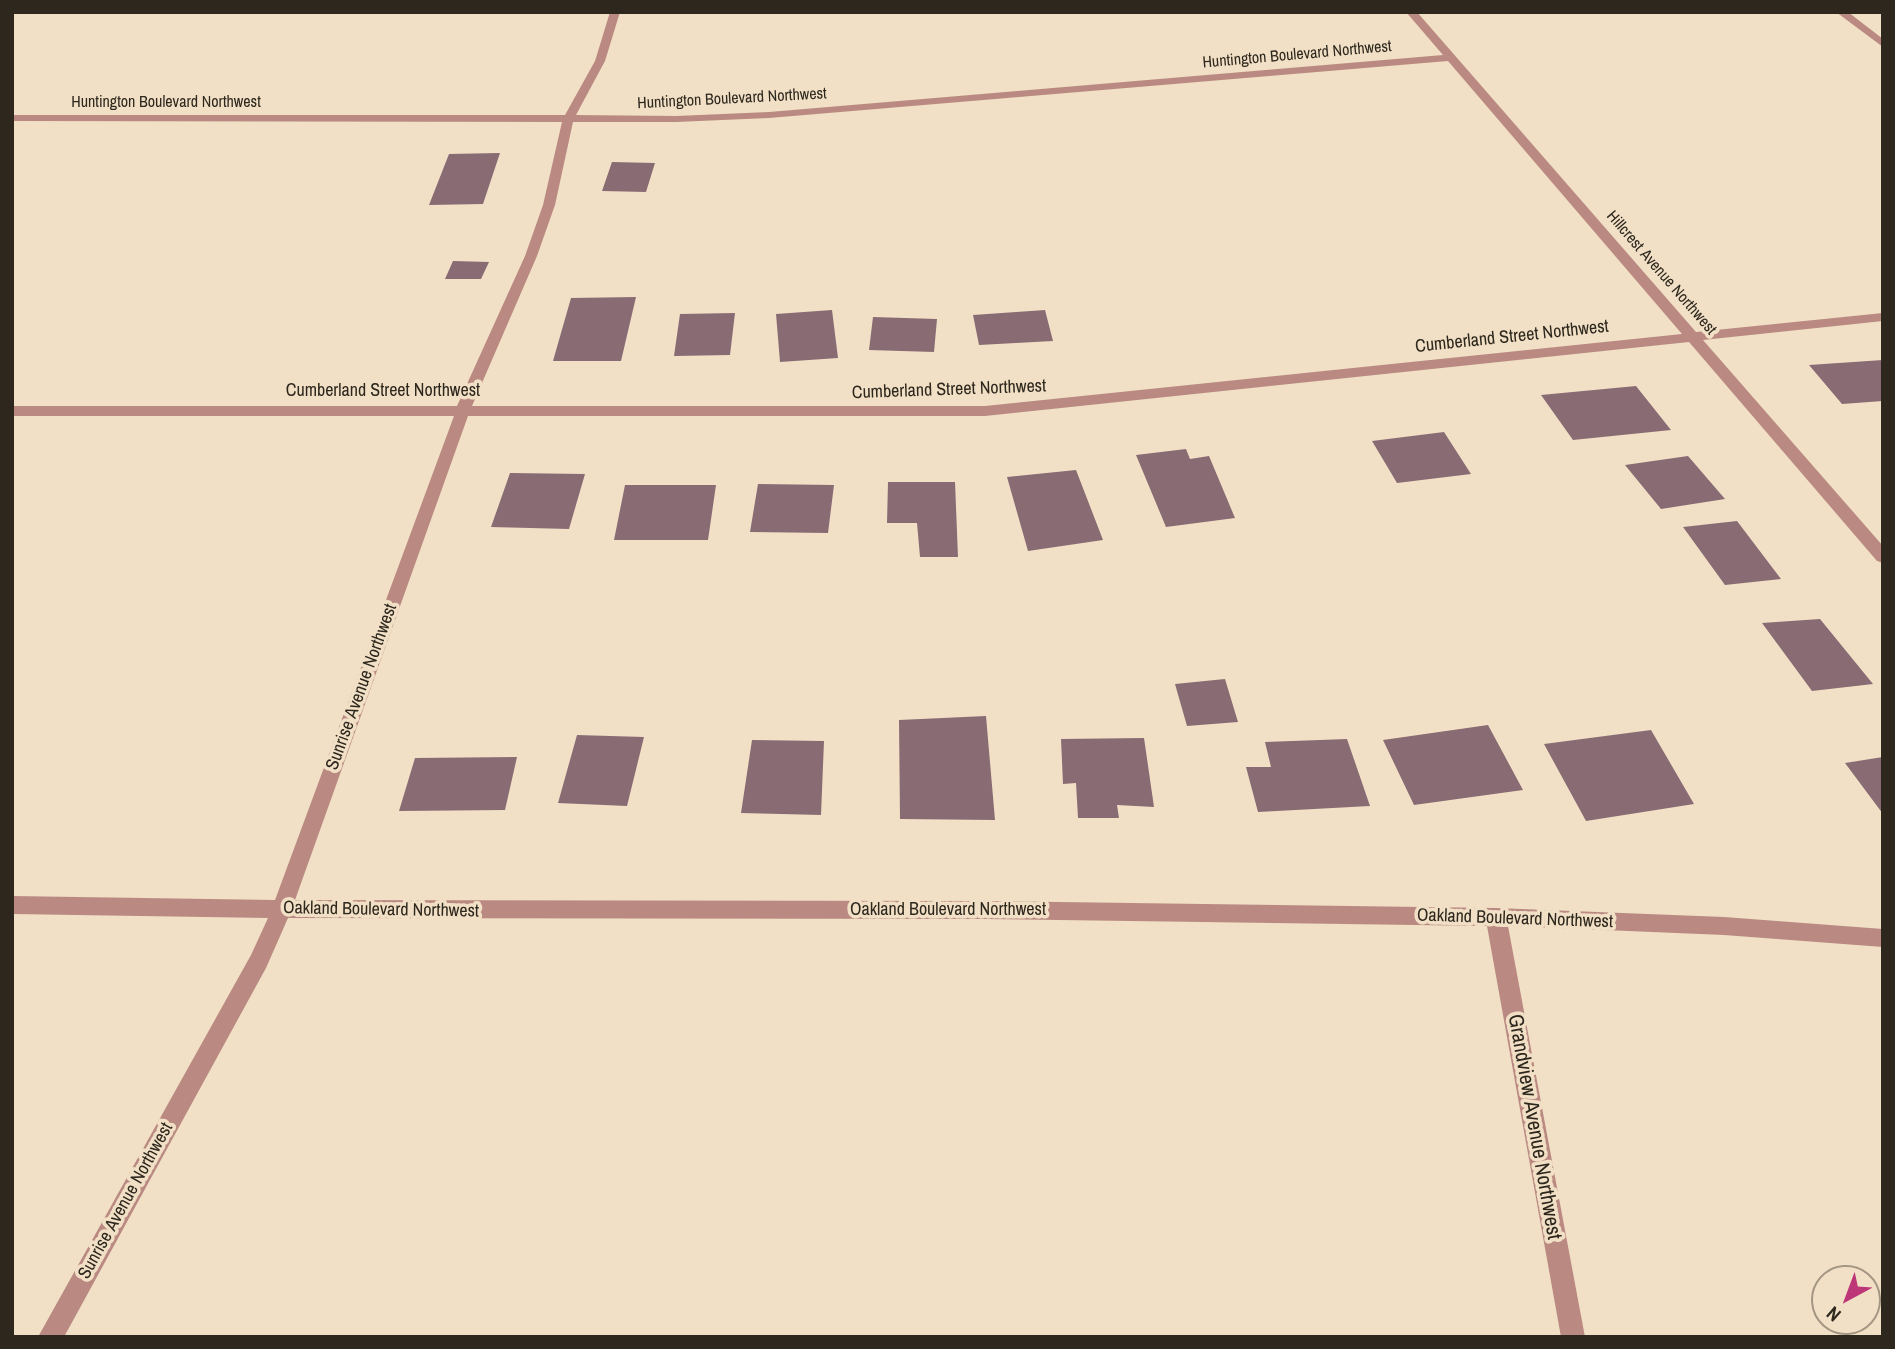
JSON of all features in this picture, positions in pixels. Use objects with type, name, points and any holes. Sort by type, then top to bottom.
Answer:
[{"type":"street","name":"Sunrise Avenue Northwest","points":[[50,1337],[259,961],[282,908],[463,410],[531,256],[549,205],[568,120],[600,61],[615,12]]},
{"type":"street","name":"Hillcrest Avenue Northwest","points":[[1411,12],[1883,557]]},
{"type":"street","points":[[1841,12],[1883,44]]},
{"type":"street","name":"Huntington Boulevard Northwest","points":[[12,118],[568,120],[769,115],[1451,58]]},
{"type":"street","name":"Cumberland Street Northwest","points":[[12,411],[985,411],[1883,317]]},
{"type":"street","name":"Oakland Boulevard Northwest","points":[[12,905],[427,911],[986,910],[1496,917],[1724,926],[1883,938]]},
{"type":"street","name":"Grandview Avenue Northwest","points":[[1496,917],[1573,1337]]},
{"type":"building","points":[[500,153],[483,204],[429,205],[449,154]]},
{"type":"building","points":[[612,162],[655,163],[646,192],[602,191]]},
{"type":"building","points":[[453,261],[489,262],[481,279],[445,279]]},
{"type":"building","points":[[636,297],[621,361],[553,361],[571,298]]},
{"type":"building","points":[[832,310],[838,358],[780,362],[776,314]]},
{"type":"building","points":[[1045,310],[1053,341],[979,345],[973,315]]},
{"type":"building","points":[[735,313],[730,355],[674,356],[680,314]]},
{"type":"building","points":[[873,317],[937,319],[934,352],[869,350]]},
{"type":"building","points":[[1883,360],[1883,401],[1842,404],[1809,365]]},
{"type":"building","points":[[1636,386],[1671,430],[1573,440],[1541,395]]},
{"type":"building","points":[[1444,432],[1471,474],[1397,483],[1372,441]]},
{"type":"building","points":[[1186,449],[1190,459],[1209,456],[1235,518],[1166,527],[1136,455]]},
{"type":"building","points":[[1688,456],[1725,499],[1661,509],[1625,465]]},
{"type":"building","points":[[1076,470],[1103,540],[1028,551],[1007,477]]},
{"type":"building","points":[[510,473],[585,474],[569,529],[491,527]]},
{"type":"building","points":[[888,482],[955,482],[958,557],[920,557],[917,523],[887,523]]},
{"type":"building","points":[[758,484],[834,485],[828,533],[750,532]]},
{"type":"building","points":[[625,485],[716,485],[708,540],[614,540]]},
{"type":"building","points":[[1737,521],[1781,579],[1725,585],[1683,527]]},
{"type":"building","points":[[1820,619],[1873,684],[1812,691],[1762,623]]},
{"type":"building","points":[[1225,679],[1238,722],[1187,726],[1175,684]]},
{"type":"building","points":[[986,716],[995,820],[900,819],[899,720]]},
{"type":"building","points":[[1488,725],[1523,790],[1414,805],[1383,740]]},
{"type":"building","points":[[1651,730],[1694,804],[1586,821],[1544,744]]},
{"type":"building","points":[[577,735],[644,737],[627,806],[558,803]]},
{"type":"building","points":[[1144,738],[1154,807],[1117,805],[1119,818],[1078,818],[1076,783],[1063,784],[1061,739]]},
{"type":"building","points":[[1347,739],[1370,806],[1258,812],[1246,767],[1271,767],[1265,742]]},
{"type":"building","points":[[752,740],[824,741],[821,815],[741,813]]},
{"type":"building","points":[[517,757],[505,810],[399,811],[415,758]]},
{"type":"building","points":[[1883,757],[1883,814],[1845,763]]}]
